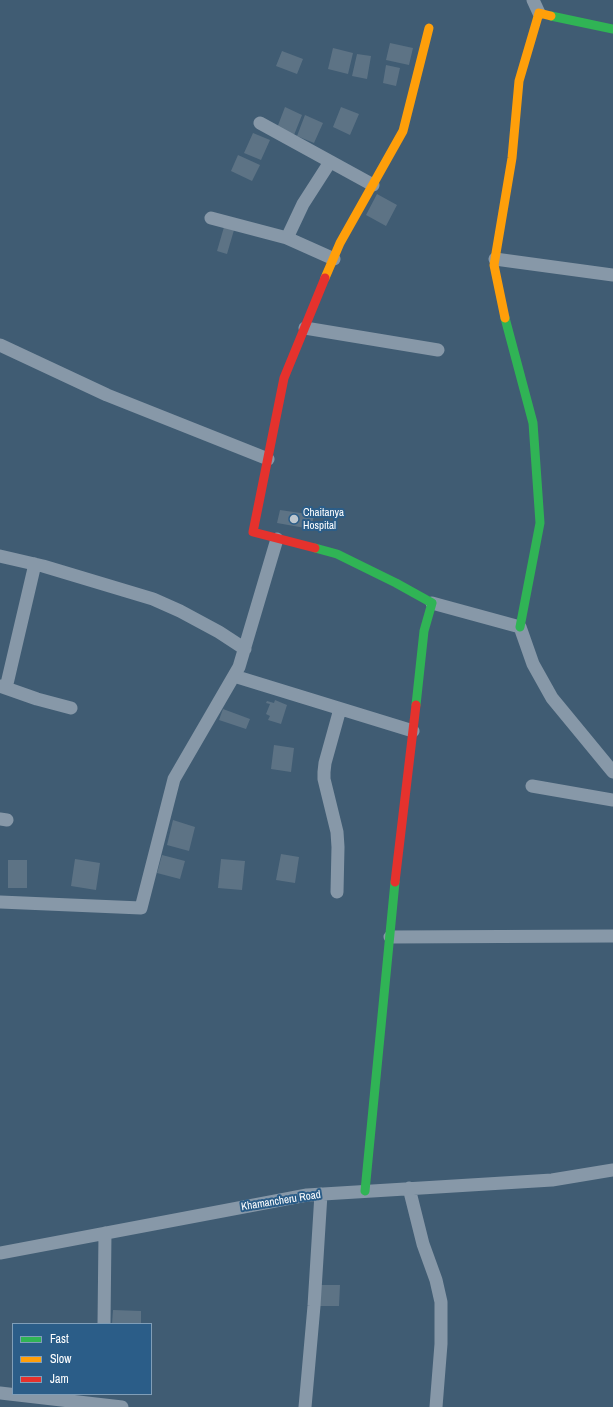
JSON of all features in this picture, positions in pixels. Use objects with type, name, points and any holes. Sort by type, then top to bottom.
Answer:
[{"type":"street","points":[[533,0],[539,13],[519,81],[512,158],[494,265],[507,330],[533,423],[540,523],[520,627],[533,664],[552,698],[613,772]]},
{"type":"street","points":[[539,13],[613,29]]},
{"type":"street","points":[[429,28],[403,131],[340,243],[284,378],[253,532],[337,554],[396,583],[432,603],[520,627]]},
{"type":"street","points":[[260,123],[373,185]]},
{"type":"street","points":[[287,238],[303,204],[330,162]]},
{"type":"street","points":[[211,218],[287,238],[334,259]]},
{"type":"street","points":[[495,259],[613,275]]},
{"type":"street","points":[[305,328],[438,350]]},
{"type":"street","points":[[0,345],[107,394],[268,459]]},
{"type":"street","points":[[0,902],[141,908],[174,779],[240,666],[277,539]]},
{"type":"street","points":[[0,556],[35,564],[153,599],[180,611],[219,632],[245,649]]},
{"type":"street","points":[[35,564],[3,687],[37,699],[71,708]]},
{"type":"street","points":[[365,1191],[390,937],[424,631],[432,603]]},
{"type":"street","points":[[234,676],[413,731]]},
{"type":"street","points":[[337,892],[337,832],[324,779],[324,772],[325,763],[340,709]]},
{"type":"street","points":[[532,786],[613,800]]},
{"type":"street","points":[[390,937],[613,936]]},
{"type":"street","name":"Khamancheru Road","points":[[0,1253],[307,1195],[552,1180],[613,1170]]},
{"type":"street","points":[[409,1188],[423,1244],[436,1280],[441,1302],[441,1344],[436,1407]]},
{"type":"street","points":[[305,1407],[314,1306],[321,1194]]},
{"type":"street","points":[[104,1323],[105,1233]]},
{"type":"street","points":[[0,1393],[12,1394]]},
{"type":"street","points":[[34,1395],[103,1399],[122,1407]]},
{"type":"building","points":[[390,43],[413,48],[409,65],[386,60]]},
{"type":"building","points":[[333,48],[353,53],[348,74],[328,69]]},
{"type":"building","points":[[282,51],[303,59],[297,74],[276,66]]},
{"type":"building","points":[[357,54],[371,56],[367,79],[352,76]]},
{"type":"building","points":[[386,65],[400,68],[396,86],[383,83]]},
{"type":"building","points":[[285,107],[302,115],[294,135],[277,128]]},
{"type":"building","points":[[341,107],[359,114],[350,135],[333,127]]},
{"type":"building","points":[[305,115],[323,123],[314,143],[297,136]]},
{"type":"building","points":[[253,133],[270,140],[261,160],[244,153]]},
{"type":"building","points":[[238,155],[260,165],[252,181],[231,171]]},
{"type":"building","points":[[377,194],[397,205],[386,226],[366,215]]},
{"type":"building","points":[[224,227],[234,230],[227,254],[217,251]]},
{"type":"building","points":[[280,510],[314,515],[311,529],[277,523]]},
{"type":"building","points":[[275,700],[287,705],[281,724],[268,720],[270,716],[266,714],[270,704],[266,703],[267,701],[274,703]]},
{"type":"building","points":[[223,709],[250,719],[246,729],[219,720]]},
{"type":"building","points":[[274,745],[294,748],[291,772],[271,769]]},
{"type":"building","points":[[173,820],[195,827],[189,851],[167,845]]},
{"type":"building","points":[[281,854],[299,857],[295,883],[276,880]]},
{"type":"building","points":[[162,855],[185,861],[180,879],[157,873]]},
{"type":"building","points":[[75,859],[100,863],[96,890],[71,886]]},
{"type":"building","points":[[221,859],[245,861],[242,890],[218,888]]},
{"type":"building","points":[[8,860],[27,860],[27,888],[8,888]]},
{"type":"building","points":[[317,1285],[340,1285],[339,1306],[317,1306]]},
{"type":"building","points":[[113,1310],[141,1311],[141,1323],[112,1323]]},
{"type":"traffic: fast","points":[[551,16],[613,29]]},
{"type":"traffic: fast","points":[[505,318],[533,423],[540,523],[520,627]]},
{"type":"traffic: fast","points":[[315,548],[337,554],[396,583],[432,603],[424,631],[416,705]]},
{"type":"traffic: fast","points":[[365,1191],[395,882]]},
{"type":"traffic: slow","points":[[505,318],[494,265],[512,158],[519,81],[539,13],[551,16]]},
{"type":"traffic: slow","points":[[325,278],[340,243],[403,131],[429,28]]},
{"type":"traffic: jam","points":[[315,548],[253,532],[284,378],[325,278]]},
{"type":"traffic: jam","points":[[395,882],[416,705]]},
{"type":"place","name":"Chaitanya Hospital","points":[[294,519]]}]
